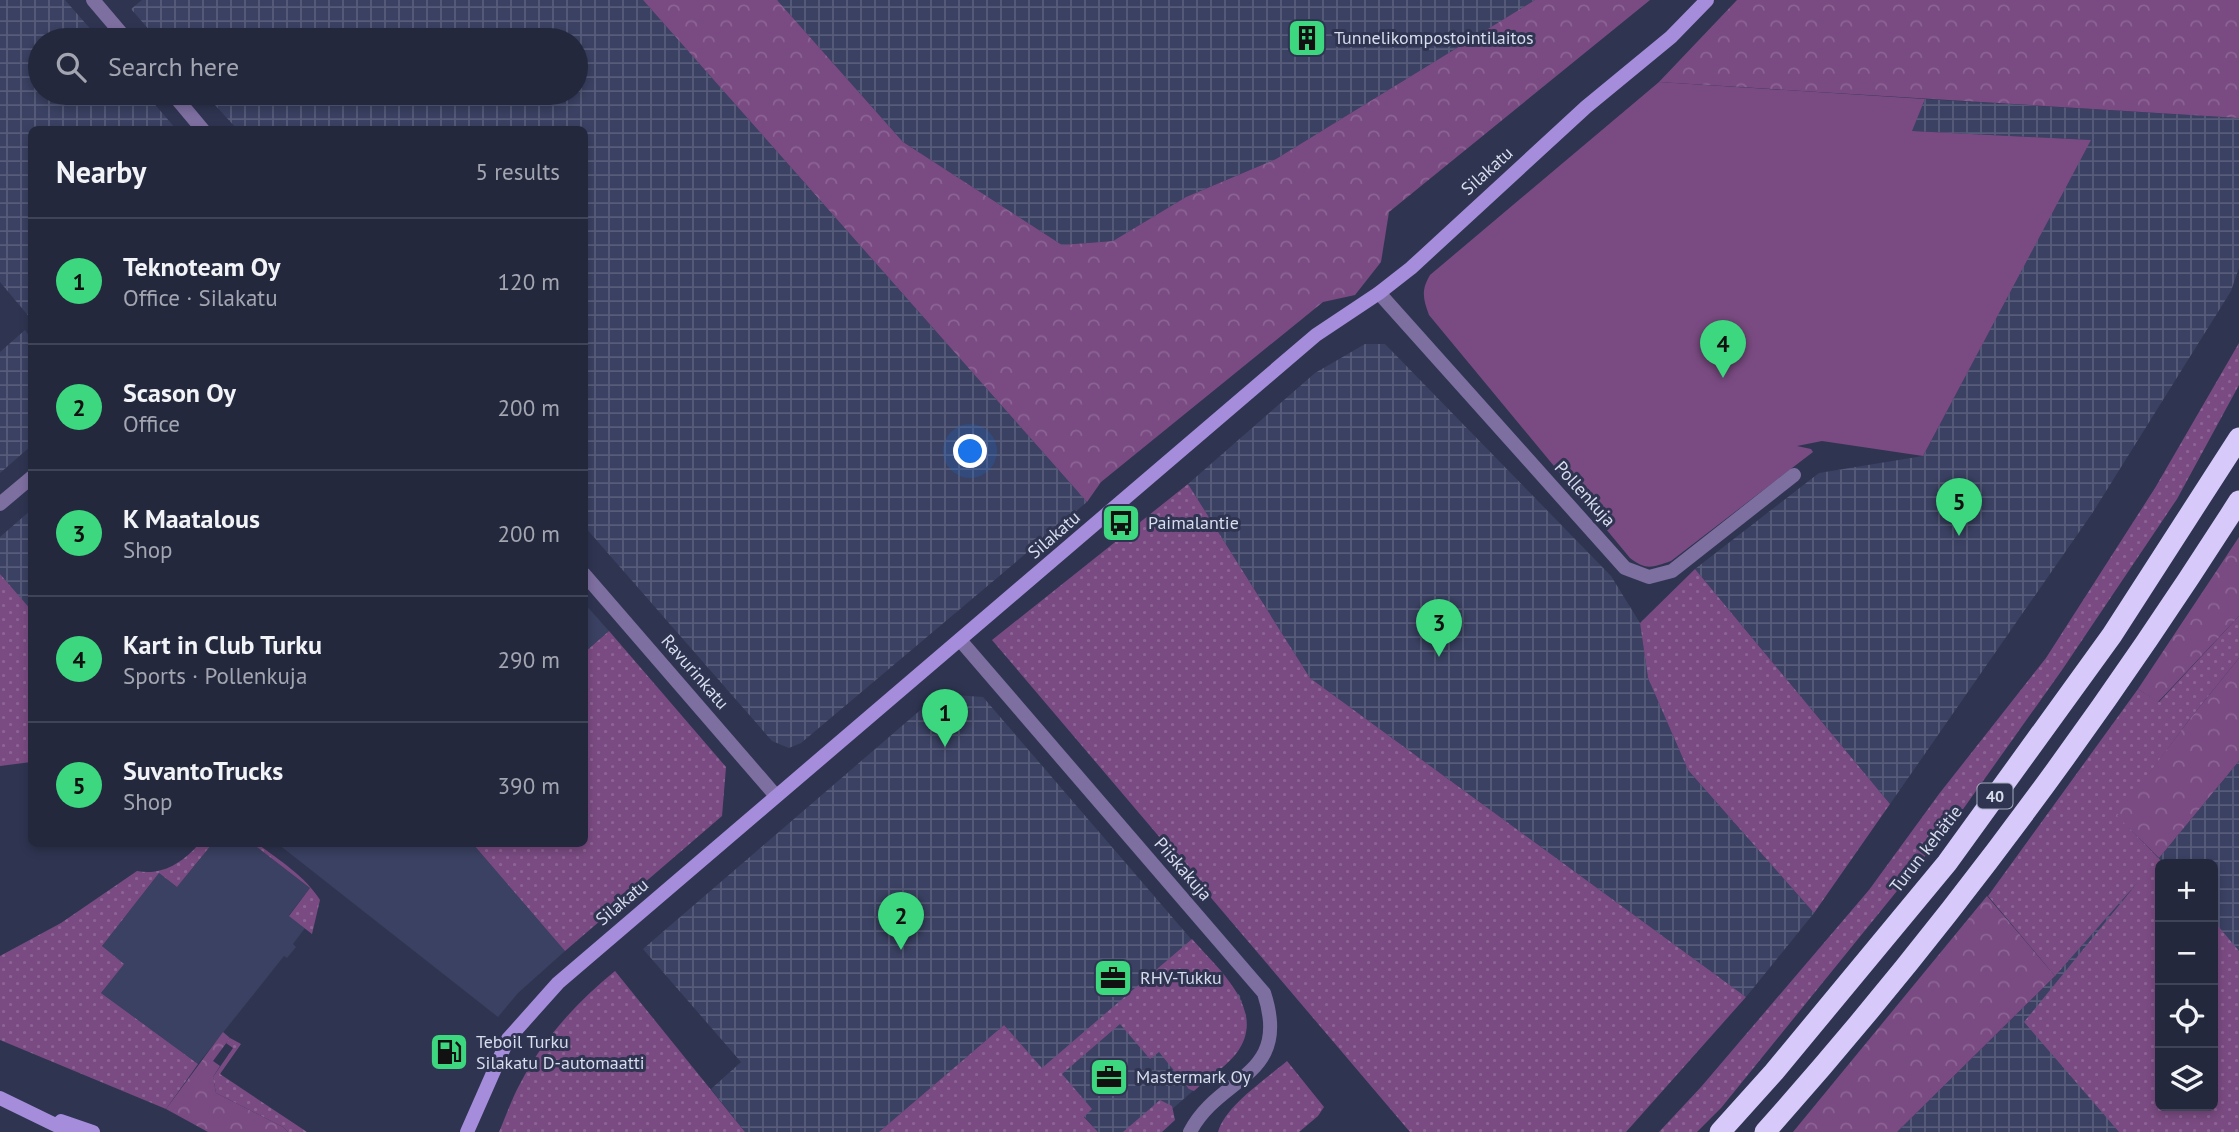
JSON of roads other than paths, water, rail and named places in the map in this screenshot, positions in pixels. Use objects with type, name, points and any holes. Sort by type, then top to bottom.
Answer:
[{"type":"highway","name":"Turun kehätie","points":[[1720,1132],[1774,1072],[1947,863],[2112,635],[2239,438]]},
{"type":"highway","name":"40","points":[[1765,1132],[1972,883],[2139,653],[2239,501]]},
{"type":"street","points":[[93,0],[117,28]]},
{"type":"street","name":"Silakatu","points":[[467,1132],[508,1039],[558,983],[1316,335],[1379,293],[1410,268],[1586,107],[1671,37],[1707,0]]},
{"type":"street","points":[[182,105],[200,126]]},
{"type":"street","name":"Pollenkuja","points":[[1379,293],[1625,568],[1649,577],[1672,571],[1794,475]]},
{"type":"street","points":[[0,504],[28,480]]},
{"type":"street","name":"Ravurinkatu","points":[[588,579],[776,796]]},
{"type":"street","name":"Piiskakuja","points":[[960,640],[1264,993],[1271,1014],[1270,1040],[1258,1066],[1197,1118],[1190,1132]]},
{"type":"street","points":[[0,1098],[70,1132]]},
{"type":"street","points":[[27,1110],[93,1132]]},
{"type":"place","name":"Tunnelikompostointilaitos","points":[[1307,38]]},
{"type":"place","name":"Kart in Club Turku","points":[[1723,378]]},
{"type":"place","name":"Paimalantie","points":[[1121,523]]},
{"type":"place","name":"SuvantoTrucks","points":[[1959,536]]},
{"type":"place","name":"K Maatalous","points":[[1439,657]]},
{"type":"place","name":"Teknoteam Oy","points":[[945,747]]},
{"type":"place","name":"Scason Oy","points":[[901,950]]},
{"type":"place","name":"RHV-Tukku","points":[[1113,978]]},
{"type":"place","name":"Teboil Turku Silakatu D-automaatti","points":[[449,1052]]},
{"type":"place","name":"Mastermark Oy","points":[[1109,1077]]}]
